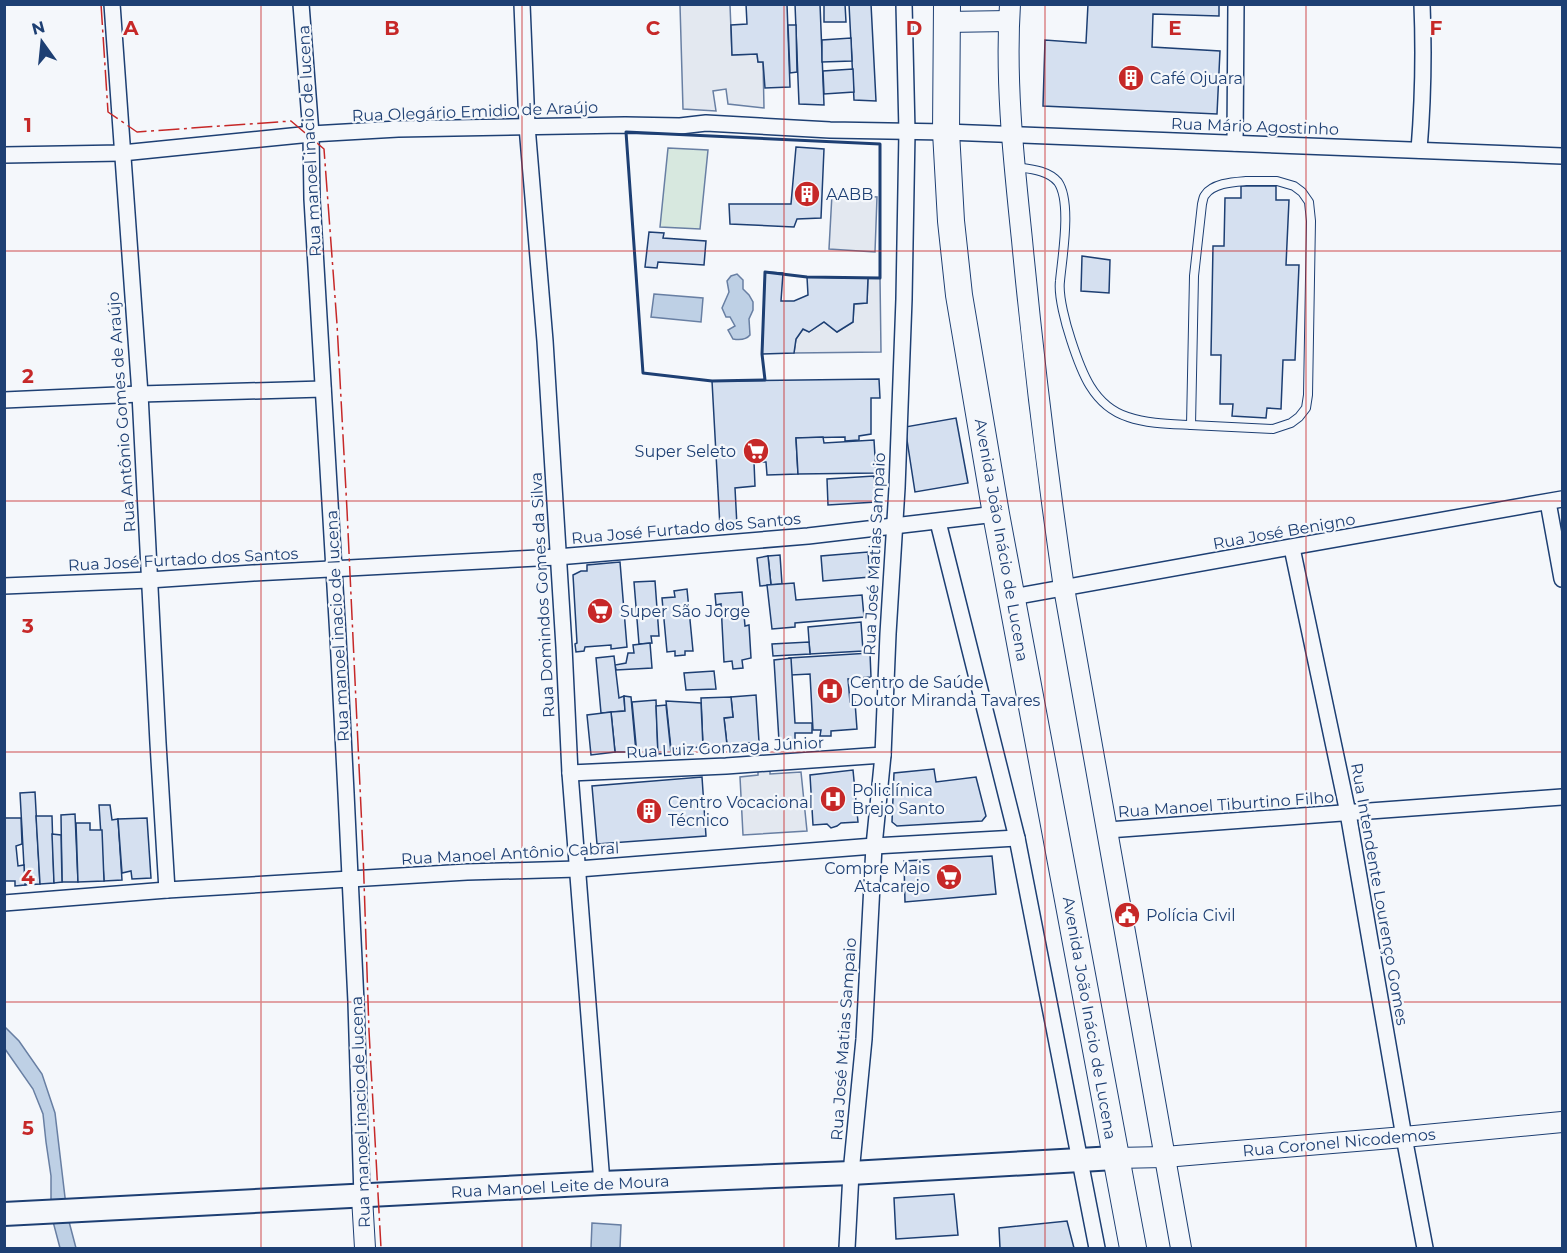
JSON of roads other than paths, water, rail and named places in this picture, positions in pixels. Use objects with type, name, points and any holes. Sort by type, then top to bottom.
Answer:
[{"type":"highway","name":"Avenida João Inácio de Lucena","points":[[946,13],[946,132],[951,221],[959,295],[1011,597],[1133,1248]]},
{"type":"main road","name":"Rua Manoel Leite de Moura","points":[[4,1214],[1115,1158]]},
{"type":"street","name":"Rua Antônio Gomes de Araújo","points":[[112,4],[140,394],[167,890]]},
{"type":"street","name":"Rua manoel inacio de lucena","points":[[301,4],[311,134],[312,199],[351,880],[365,1248]]},
{"type":"street","name":"Rua Domindos Gomes da Silva","points":[[522,4],[527,126],[545,341],[570,773],[602,1183]]},
{"type":"street","name":"Rua José Matias Sampaio","points":[[847,1248],[851,1173],[864,1039],[874,846],[883,755],[895,526],[904,299],[907,132],[904,4]]},
{"type":"street","points":[[1235,143],[1236,4]]},
{"type":"street","points":[[1419,150],[1423,98],[1422,4]]},
{"type":"street","points":[[946,13],[1010,13],[1011,135],[1052,506],[1064,588],[1181,1248]]},
{"type":"street","name":"Rua Olegário Emidio de Araújo","points":[[4,155],[122,153],[311,134],[398,129],[625,124],[680,126],[706,120],[907,132],[946,132]]},
{"type":"street","name":"Rua Mário Agostinho","points":[[946,132],[1563,156]]},
{"type":"street","points":[[4,400],[323,389]]},
{"type":"street","points":[[1555,501],[1563,579]]},
{"type":"street","name":"Rua José Benigno","points":[[1011,597],[1555,501]]},
{"type":"street","name":"Rua José Furtado dos Santos","points":[[4,586],[557,557],[808,536],[996,514]]},
{"type":"street","points":[[938,522],[1017,838],[1097,1248]]},
{"type":"street","name":"Rua Intendente Lourenço Gomes","points":[[1292,548],[1348,813],[1425,1248]]},
{"type":"street","name":"Rua Luiz Gonzaga Júnior","points":[[570,773],[883,755]]},
{"type":"street","name":"Rua Manoel Tiburtino Filho","points":[[1108,830],[1563,797]]},
{"type":"street","name":"Rua Manoel Antônio Cabral","points":[[4,903],[167,890],[467,872],[578,869],[874,846],[1017,838]]},
{"type":"street","name":"Rua Coronel Nicodemos","points":[[1115,1158],[1165,1157],[1563,1122]]},
{"type":"lane","points":[[1015,167],[1035,169],[1047,174],[1056,180],[1062,189],[1065,228],[1059,284],[1068,330],[1085,378],[1107,406],[1127,417],[1151,422],[1191,425],[1273,429],[1291,423],[1306,408],[1311,220],[1309,202],[1294,186],[1277,181],[1229,183],[1205,194],[1200,216],[1194,276],[1191,425]]},
{"type":"water","points":[[737,274],[743,280],[743,289],[753,302],[753,310],[749,319],[750,335],[746,338],[733,339],[728,330],[735,326],[730,317],[726,317],[722,308],[729,292],[727,281],[731,276]]},
{"type":"water","points":[[654,294],[703,298],[701,322],[651,317]]},
{"type":"water","points":[[4,1026],[19,1041],[42,1074],[55,1113],[67,1214],[76,1248],[60,1248],[51,1214],[51,1176],[43,1114],[33,1089],[5,1049]]},
{"type":"water","points":[[592,1223],[621,1225],[620,1248],[591,1248]]},
{"type":"place","name":"Café Ojuara","points":[[1131,78]]},
{"type":"place","name":"AABB","points":[[807,194]]},
{"type":"place","name":"Super Seleto","points":[[756,451]]},
{"type":"place","name":"Super São Jorge","points":[[600,611]]},
{"type":"place","name":"Centro de Saúde Doutor Miranda Tavares","points":[[830,691]]},
{"type":"place","name":"Policlínica Brejo Santo","points":[[833,799]]},
{"type":"place","name":"Centro Vocacional Técnico","points":[[649,811]]},
{"type":"place","name":"Compre Mais Atacarejo","points":[[949,877]]},
{"type":"place","name":"Polícia Civil","points":[[1127,915]]}]
